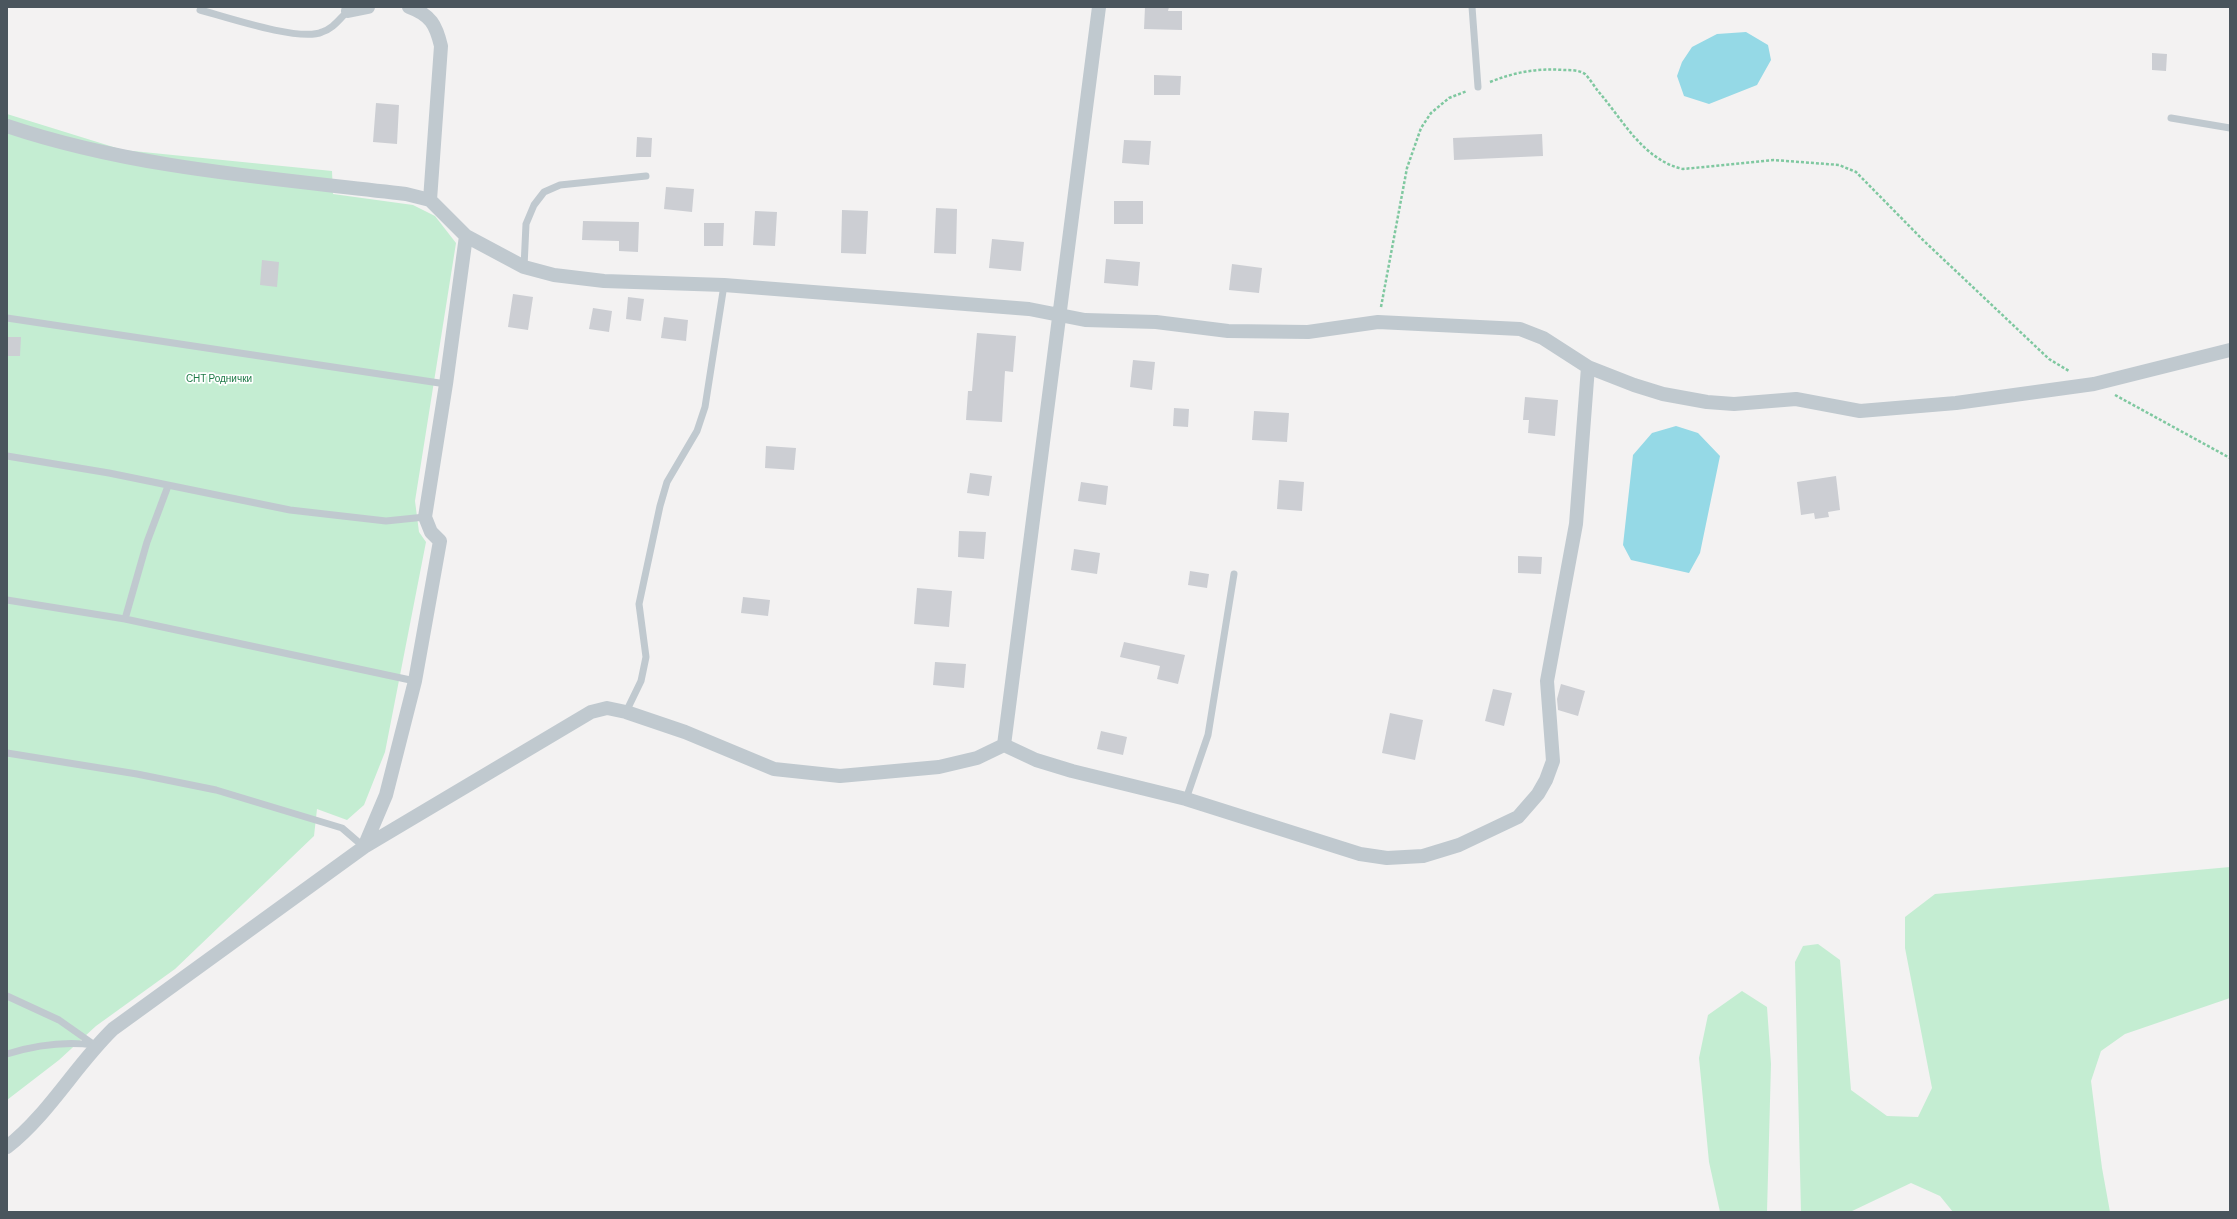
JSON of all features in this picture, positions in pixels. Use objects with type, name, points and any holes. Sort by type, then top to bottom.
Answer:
[{"type":"street","points":[[348,11],[368,7]]},
{"type":"street","points":[[409,7],[427,16],[436,26],[441,46],[430,200]]},
{"type":"street","points":[[1004,745],[1099,7]]},
{"type":"street","points":[[7,126],[39,137],[128,158],[233,173],[406,194],[430,200],[466,236],[524,267],[554,275],[604,281],[724,285],[1021,308],[1060,314],[1085,320],[1156,322],[1228,331],[1308,332],[1378,322],[1520,329],[1543,338],[1588,367],[1634,385],[1664,394],[1707,402],[1734,404],[1796,399],[1860,411],[1956,403],[2094,384],[2230,350]]},
{"type":"street","points":[[364,847],[386,795],[415,681],[440,541],[431,532],[425,517],[446,384],[466,236]]},
{"type":"street","points":[[1004,745],[1036,760],[1072,771],[1186,799],[1360,854],[1386,858],[1423,856],[1459,845],[1518,817],[1538,794],[1546,780],[1553,761],[1547,681],[1576,524],[1588,367]]},
{"type":"street","points":[[7,1147],[61,1093],[96,1046],[113,1029],[364,847],[591,712],[607,708],[626,712],[685,732],[774,769],[811,774],[840,776],[939,767],[978,758],[1004,745]]},
{"type":"lane","points":[[1472,7],[1478,87]]},
{"type":"lane","points":[[200,10],[284,32],[308,35],[321,33],[334,26],[348,11]]},
{"type":"lane","points":[[2171,118],[2230,128]]},
{"type":"lane","points":[[524,267],[526,224],[534,205],[544,192],[560,185],[646,176]]},
{"type":"lane","points":[[626,712],[641,681],[646,657],[639,604],[660,506],[667,482],[697,430],[705,407],[724,285]]},
{"type":"lane","points":[[7,318],[446,384]]},
{"type":"lane","points":[[7,456],[109,473],[290,510],[386,521],[425,517]]},
{"type":"lane","points":[[125,619],[148,542],[168,486]]},
{"type":"lane","points":[[1186,799],[1208,735],[1234,574]]},
{"type":"lane","points":[[7,600],[125,619],[415,681]]},
{"type":"lane","points":[[7,752],[137,774],[216,790],[342,828],[364,847]]},
{"type":"lane","points":[[7,996],[59,1020],[96,1046]]},
{"type":"lane","points":[[7,1054],[32,1047],[71,1042],[96,1046]]},
{"type":"path","points":[[1378,322],[1407,168],[1421,128],[1431,113],[1449,98],[1512,74],[1543,68],[1576,71],[1584,74],[1615,110],[1639,143],[1670,166],[1683,170],[1774,160],[1839,165],[1856,172],[1922,240],[2049,359],[2071,372]]},
{"type":"path","points":[[2094,384],[2230,458]]},
{"type":"green space","name":"СНТ Роднички","points":[[7,114],[123,150],[332,171],[333,194],[413,205],[435,216],[456,243],[415,501],[419,532],[426,542],[385,752],[364,805],[347,820],[317,809],[314,836],[175,969],[96,1026],[59,1060],[7,1100]]},
{"type":"green space","points":[[2230,867],[2230,998],[2125,1034],[2101,1051],[2091,1081],[2102,1168],[2110,1212],[1953,1212],[1940,1196],[1911,1183],[1850,1212],[1801,1212],[1795,962],[1803,946],[1818,944],[1840,960],[1851,1090],[1887,1116],[1918,1117],[1932,1088],[1905,948],[1905,917],[1935,894]]},
{"type":"green space","points":[[1742,991],[1767,1007],[1771,1064],[1767,1212],[1720,1212],[1709,1162],[1699,1058],[1708,1015]]},
{"type":"water","points":[[1746,32],[1768,45],[1771,60],[1757,85],[1709,104],[1684,96],[1677,76],[1682,62],[1692,47],[1717,34]]},
{"type":"water","points":[[1676,426],[1698,433],[1720,456],[1700,553],[1689,573],[1631,560],[1623,545],[1633,455],[1652,433]]},
{"type":"building","points":[[1145,7],[1169,7],[1168,11],[1182,11],[1182,30],[1144,29]]},
{"type":"building","points":[[2152,53],[2167,54],[2166,71],[2152,70]]},
{"type":"building","points":[[1154,75],[1181,76],[1180,95],[1154,95]]},
{"type":"building","points":[[376,103],[399,105],[397,144],[373,142]]},
{"type":"building","points":[[1542,134],[1543,156],[1454,160],[1453,138]]},
{"type":"building","points":[[637,137],[652,138],[651,157],[636,157]]},
{"type":"building","points":[[1124,140],[1151,141],[1149,165],[1122,163]]},
{"type":"building","points":[[666,187],[694,189],[692,212],[664,209]]},
{"type":"building","points":[[1114,201],[1143,201],[1143,224],[1114,224]]},
{"type":"building","points":[[936,208],[957,209],[956,254],[934,253]]},
{"type":"building","points":[[842,210],[868,211],[866,254],[841,253]]},
{"type":"building","points":[[755,211],[777,212],[775,246],[753,245]]},
{"type":"building","points":[[583,221],[639,222],[638,252],[619,251],[619,241],[582,240]]},
{"type":"building","points":[[704,223],[724,223],[723,246],[704,246]]},
{"type":"building","points":[[992,239],[1024,242],[1021,271],[989,268]]},
{"type":"building","points":[[1106,259],[1140,262],[1138,286],[1104,283]]},
{"type":"building","points":[[262,260],[279,262],[277,287],[260,285]]},
{"type":"building","points":[[1232,264],[1262,268],[1259,293],[1229,290]]},
{"type":"building","points":[[513,294],[533,297],[528,330],[508,327]]},
{"type":"building","points":[[628,297],[644,299],[641,321],[626,319]]},
{"type":"building","points":[[593,308],[612,311],[609,332],[589,329]]},
{"type":"building","points":[[664,317],[688,320],[686,341],[661,338]]},
{"type":"building","points":[[977,333],[1016,336],[1013,372],[1005,371],[1002,422],[966,420],[968,391],[972,391]]},
{"type":"building","points":[[7,337],[21,337],[20,356],[7,356]]},
{"type":"building","points":[[1133,360],[1155,362],[1152,390],[1130,387]]},
{"type":"building","points":[[1525,397],[1558,400],[1555,436],[1528,433],[1529,420],[1523,420]]},
{"type":"building","points":[[1174,408],[1189,409],[1188,427],[1173,426]]},
{"type":"building","points":[[1254,411],[1289,413],[1287,442],[1252,440]]},
{"type":"building","points":[[766,446],[796,448],[794,470],[765,468]]},
{"type":"building","points":[[970,473],[992,476],[989,496],[967,493]]},
{"type":"building","points":[[1836,476],[1840,510],[1828,512],[1829,517],[1815,519],[1814,513],[1801,515],[1797,482]]},
{"type":"building","points":[[1279,480],[1304,482],[1302,511],[1277,509]]},
{"type":"building","points":[[1081,482],[1108,486],[1106,505],[1078,501]]},
{"type":"building","points":[[959,531],[986,532],[984,559],[958,557]]},
{"type":"building","points":[[1074,549],[1100,553],[1097,574],[1071,570]]},
{"type":"building","points":[[1518,556],[1542,557],[1541,574],[1518,573]]},
{"type":"building","points":[[1190,571],[1209,574],[1207,588],[1188,585]]},
{"type":"building","points":[[917,588],[952,591],[949,627],[914,624]]},
{"type":"building","points":[[743,597],[770,600],[768,616],[741,613]]},
{"type":"building","points":[[1124,642],[1185,655],[1178,684],[1157,679],[1160,666],[1120,657]]},
{"type":"building","points":[[935,662],[966,664],[964,688],[933,685]]},
{"type":"building","points":[[1561,684],[1585,691],[1578,716],[1558,710],[1557,699]]},
{"type":"building","points":[[1493,689],[1512,693],[1504,726],[1485,721]]},
{"type":"building","points":[[1390,713],[1423,720],[1415,760],[1382,753]]},
{"type":"building","points":[[1101,731],[1127,737],[1123,755],[1097,749]]}]
